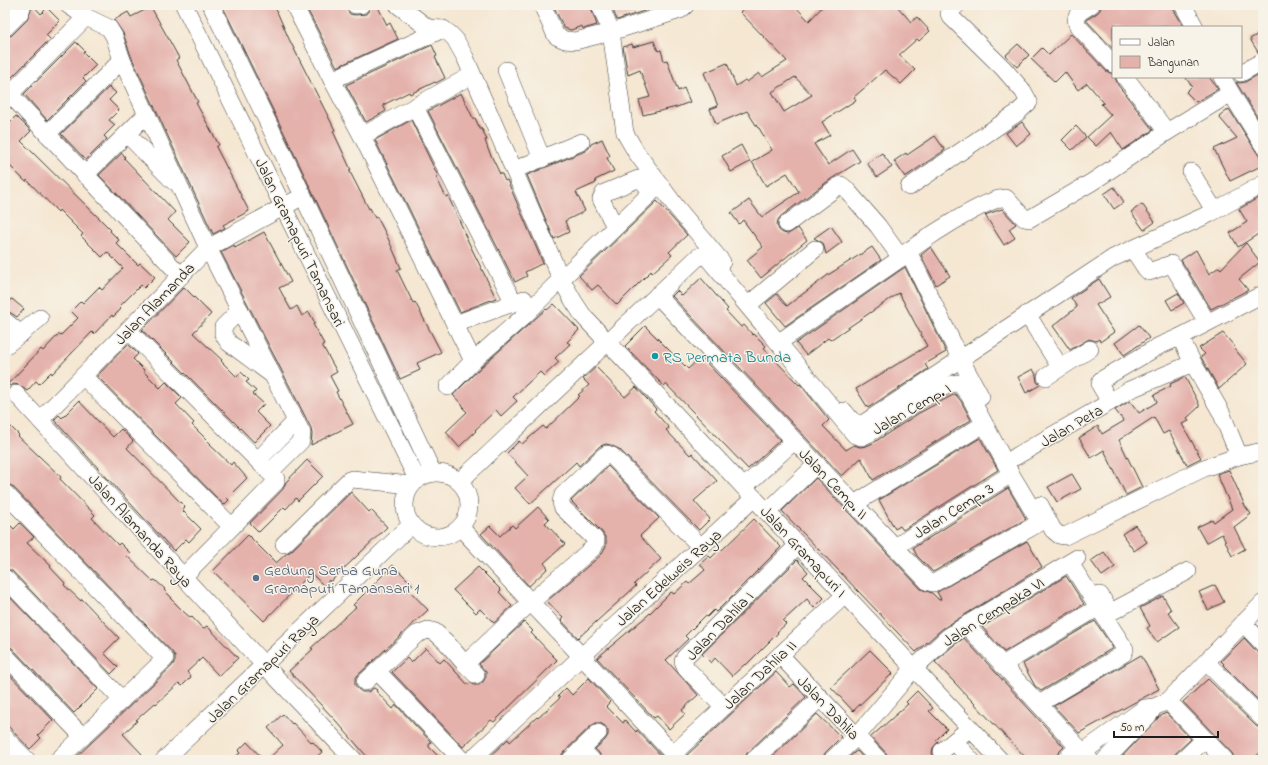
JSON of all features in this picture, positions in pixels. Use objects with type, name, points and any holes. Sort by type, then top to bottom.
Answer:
[{"type":"street","points":[[5,28],[20,13],[23,5]]},
{"type":"street","points":[[68,5],[86,17],[109,28],[114,36],[122,60],[208,248],[302,433],[301,441],[270,472]]},
{"type":"street","name":"Jalan Gramapuri Tamansari","points":[[184,5],[283,206],[414,482]]},
{"type":"street","name":"Jalan Gramapuri Tamansari","points":[[211,5],[433,473]]},
{"type":"street","points":[[294,5],[362,136],[473,361]]},
{"type":"street","points":[[355,5],[361,5]]},
{"type":"street","points":[[398,5],[428,28],[443,30]]},
{"type":"street","points":[[542,5],[556,36],[564,40],[575,41],[611,32],[660,10],[680,10],[686,5]]},
{"type":"street","points":[[600,5],[611,32],[625,133],[636,152],[677,208],[754,300],[849,418],[858,424],[864,423],[961,360],[1027,314],[1113,258],[1214,210],[1263,184]]},
{"type":"street","points":[[909,187],[1017,113],[1029,102],[1023,91],[1003,68],[951,17],[949,14],[950,11],[957,5]]},
{"type":"street","points":[[1091,5],[1078,14],[1076,21],[1078,26],[1112,63]]},
{"type":"street","points":[[1183,5],[1194,26]]},
{"type":"street","points":[[86,17],[8,91],[181,276]]},
{"type":"street","points":[[332,80],[443,30]]},
{"type":"street","name":"Jalan Gramapuri I","points":[[443,30],[456,39],[514,170],[556,283],[608,343],[1000,760]]},
{"type":"street","points":[[47,134],[122,60]]},
{"type":"street","points":[[1242,72],[1263,61]]},
{"type":"street","points":[[506,70],[542,159]]},
{"type":"street","points":[[362,136],[472,75]]},
{"type":"street","points":[[1126,78],[1167,132]]},
{"type":"street","points":[[785,338],[946,226],[994,200],[1003,197],[1006,198],[1024,218],[1029,219],[1092,182],[1167,132],[1228,82],[1263,145]]},
{"type":"street","points":[[415,107],[514,303]]},
{"type":"street","points":[[85,174],[147,114]]},
{"type":"street","points":[[127,134],[182,190]]},
{"type":"street","points":[[514,170],[581,142]]},
{"type":"street","points":[[1191,172],[1214,210]]},
{"type":"street","points":[[787,224],[837,186],[841,185],[904,254],[961,360],[1013,466],[1053,530],[1059,535],[1065,536],[1204,468],[1238,456],[1263,451]]},
{"type":"street","name":"Jalan Alamanda","points":[[40,420],[208,248],[302,196]]},
{"type":"street","points":[[448,386],[473,361],[524,316],[556,283],[615,227]]},
{"type":"street","points":[[754,300],[815,249]]},
{"type":"street","points":[[1134,249],[1149,272],[1171,264],[1207,322]]},
{"type":"street","name":"Jalan Cemp. I","points":[[657,295],[698,257],[703,255],[855,435],[862,437],[868,434],[938,390],[955,382],[961,385],[969,395],[984,424],[1013,466],[1039,521],[1039,523],[1033,527]]},
{"type":"street","points":[[455,324],[514,303],[556,283]]},
{"type":"street","points":[[1238,456],[1221,412],[1180,337],[1263,294]]},
{"type":"street","points":[[459,482],[608,343],[657,295]]},
{"type":"street","name":"Jalan Cemp. II","points":[[657,295],[928,582],[933,583],[1033,527]]},
{"type":"street","points":[[240,310],[223,328],[223,334],[229,342],[272,375]]},
{"type":"street","points":[[1027,314],[1053,372],[1090,349]]},
{"type":"street","points":[[5,346],[40,318]]},
{"type":"street","points":[[5,321],[21,334]]},
{"type":"street","points":[[128,330],[276,479],[276,482],[184,577]]},
{"type":"street","name":"Jalan Peta","points":[[1013,466],[1110,402],[1100,385],[1101,380],[1159,346],[1180,337]]},
{"type":"street","points":[[1110,402],[1129,390],[1193,363]]},
{"type":"street","points":[[83,376],[232,527]]},
{"type":"street","name":"Jalan Alamanda Raya","points":[[16,394],[265,666],[354,760]]},
{"type":"street","points":[[258,460],[296,421]]},
{"type":"street","points":[[854,504],[984,424]]},
{"type":"street","name":"Jalan Edelweis Raya","points":[[471,760],[701,547],[794,441]]},
{"type":"street","points":[[462,760],[371,676],[417,634],[428,630],[435,632],[446,642],[470,670],[531,602],[596,545],[594,538],[563,508],[561,500],[563,495],[608,454],[612,456],[701,547]]},
{"type":"street","points":[[767,512],[817,464]]},
{"type":"street","name":"Jalan Cemp. 3","points":[[895,546],[1013,466]]},
{"type":"street","points":[[433,473],[450,475],[459,482],[467,493],[469,501],[467,518],[460,528],[449,535],[441,537],[433,537],[421,533],[411,525],[405,509],[406,497],[414,482],[425,475],[433,473]]},
{"type":"street","points":[[284,544],[349,480],[414,482]]},
{"type":"street","points":[[5,493],[165,659],[59,760]]},
{"type":"street","name":"Jalan Gramapuri Raya","points":[[164,760],[265,666],[411,525]]},
{"type":"street","points":[[460,528],[676,757]]},
{"type":"street","points":[[1039,704],[1123,654],[1125,649],[1099,607],[1074,560],[1065,536]]},
{"type":"street","name":"Jalan Dahlia I","points":[[724,707],[686,668],[683,661],[685,657],[798,545]]},
{"type":"street","points":[[1074,560],[1108,608],[1113,611],[1188,571]]},
{"type":"street","name":"Jalan Cempaka VI","points":[[832,760],[857,736],[914,668],[948,637],[1074,560]]},
{"type":"street","points":[[5,578],[122,700]]},
{"type":"street","name":"Jalan Dahlia II","points":[[676,757],[724,707],[845,595]]},
{"type":"street","points":[[1105,760],[1148,716],[1206,662],[1263,602]]},
{"type":"street","points":[[1002,665],[1099,607]]},
{"type":"street","points":[[1243,623],[1263,644]]},
{"type":"street","points":[[966,625],[1084,753]]},
{"type":"street","points":[[5,655],[83,737]]},
{"type":"street","name":"Jalan Dahlia","points":[[780,655],[879,760]]},
{"type":"street","points":[[1206,662],[1263,719]]},
{"type":"street","points":[[754,760],[820,698]]},
{"type":"street","points":[[1161,704],[1205,740],[1225,760]]},
{"type":"street","points":[[1065,760],[1084,753],[1145,708],[1161,704]]},
{"type":"street","points":[[970,728],[948,746],[972,760]]},
{"type":"street","points":[[581,756],[598,733]]},
{"type":"street","points":[[5,738],[27,760]]},
{"type":"street","points":[[1183,760],[1205,740]]},
{"type":"building","points":[[33,5],[41,14],[47,8],[60,21],[46,35],[50,39],[9,80],[5,79],[5,38],[12,35],[27,20]]},
{"type":"building","points":[[222,5],[274,5],[289,39],[335,130],[333,131],[351,170],[349,170],[369,209],[370,208],[375,218],[377,217],[387,236],[401,268],[397,270],[413,303],[415,302],[441,352],[417,363],[420,370],[400,379]]},
{"type":"building","points":[[305,5],[345,5],[350,14],[355,15],[366,14],[371,5],[377,5],[387,25],[390,23],[398,39],[337,67]]},
{"type":"building","points":[[553,5],[590,5],[597,25],[583,29],[582,26],[571,30],[564,28]]},
{"type":"building","points":[[611,5],[648,5],[650,9],[617,20]]},
{"type":"building","points":[[747,5],[794,5],[809,21],[824,5],[896,5],[911,22],[917,17],[930,31],[919,41],[917,39],[899,55],[915,70],[901,84],[885,70],[854,97],[856,100],[822,122],[830,135],[814,144],[828,165],[852,149],[860,161],[831,179],[781,216],[777,225],[779,230],[788,234],[798,228],[807,240],[761,278],[747,260],[763,247],[743,220],[739,224],[731,213],[749,200],[762,217],[799,192],[787,173],[766,186],[752,162],[772,150],[747,111],[716,124],[710,109],[718,106],[704,73],[727,63],[736,86],[745,80],[747,82],[759,73],[762,77],[787,61],[740,12]],"holes":[[[795,77],[812,95],[784,112],[772,92]]]},
{"type":"building","points":[[1101,5],[1173,5],[1174,10],[1183,26],[1112,26],[1112,48],[1086,20],[1100,10]]},
{"type":"building","points":[[151,7],[179,58],[176,60],[198,102],[196,103],[219,145],[216,147],[249,211],[223,225],[225,228],[213,234],[131,56],[123,33],[114,20],[128,12],[131,17]]},
{"type":"building","points":[[1263,31],[1263,51],[1258,52],[1250,39]]},
{"type":"building","points":[[1071,34],[1106,71],[1112,74],[1112,78],[1115,78],[1118,85],[1153,130],[1123,150],[1111,132],[1096,146],[1087,137],[1111,115],[1101,104],[1104,103],[1087,83],[1078,90],[1065,72],[1055,82],[1031,59],[1042,48],[1049,55]]},
{"type":"building","points":[[654,41],[658,51],[661,50],[664,61],[667,60],[678,91],[684,88],[690,102],[677,107],[643,115],[639,100],[650,97],[640,70],[628,75],[623,47],[632,44],[633,47]]},
{"type":"building","points":[[76,42],[85,51],[83,52],[96,65],[83,78],[86,81],[47,120],[24,94]]},
{"type":"building","points":[[1018,44],[1029,55],[1017,67],[1006,55]]},
{"type":"building","points":[[432,45],[437,56],[435,57],[445,78],[410,94],[409,92],[383,105],[386,111],[366,122],[346,85]]},
{"type":"building","points":[[1263,72],[1263,116],[1259,120],[1236,82],[1245,82]]},
{"type":"building","points":[[1186,78],[1210,78],[1218,89],[1196,102],[1186,92],[1192,86]]},
{"type":"building","points":[[109,87],[116,93],[109,100],[119,110],[109,120],[115,125],[104,136],[107,139],[86,160],[61,134]]},
{"type":"building","points":[[461,93],[473,118],[475,118],[480,129],[482,129],[487,140],[485,140],[488,149],[500,174],[502,174],[505,181],[507,180],[543,263],[525,272],[527,276],[515,282],[428,111]]},
{"type":"building","points":[[1229,109],[1263,162],[1263,165],[1230,181],[1214,149],[1237,138],[1219,117]]},
{"type":"building","points":[[16,116],[31,131],[21,141],[111,230],[110,231],[119,240],[116,243],[138,265],[140,263],[155,277],[144,288],[141,285],[119,307],[121,309],[113,317],[112,315],[94,334],[92,332],[52,374],[51,372],[39,384],[36,381],[27,391],[19,385],[14,384],[10,386],[8,384],[41,349],[43,351],[59,334],[61,335],[78,318],[71,311],[81,301],[83,303],[99,287],[102,290],[123,268],[107,252],[102,257],[81,236],[83,234],[59,210],[58,212],[27,180],[26,182],[5,161],[5,127]]},
{"type":"building","points":[[411,120],[438,176],[436,177],[446,197],[448,196],[464,233],[496,298],[460,312],[375,140]]},
{"type":"building","points":[[1022,122],[1031,134],[1016,146],[1006,133]]},
{"type":"building","points":[[1076,126],[1086,137],[1072,150],[1062,140]]},
{"type":"building","points":[[935,136],[945,150],[905,177],[894,161],[906,153],[907,155]]},
{"type":"building","points":[[602,139],[610,156],[607,158],[614,171],[595,180],[596,183],[576,192],[585,211],[565,221],[569,232],[554,239],[527,175],[585,151],[591,144]]},
{"type":"building","points":[[741,145],[750,162],[731,172],[722,156]]},
{"type":"building","points":[[122,153],[125,157],[124,158],[175,212],[168,220],[190,242],[176,256],[99,175]]},
{"type":"building","points":[[882,153],[892,167],[877,177],[867,163]]},
{"type":"building","points":[[1114,187],[1124,202],[1114,209],[1104,194]]},
{"type":"building","points":[[1263,195],[1263,231],[1238,247],[1230,233],[1247,222],[1239,209]]},
{"type":"building","points":[[657,201],[687,235],[669,252],[672,255],[652,273],[651,271],[617,305],[598,285],[592,290],[579,276]]},
{"type":"building","points":[[1142,204],[1155,222],[1144,230],[1131,212]]},
{"type":"building","points":[[1002,209],[1016,224],[1009,229],[1015,238],[1004,245],[985,215]]},
{"type":"building","points":[[831,226],[842,242],[826,254],[823,243],[814,238]]},
{"type":"building","points":[[264,232],[291,282],[279,288],[291,310],[297,306],[302,316],[309,312],[315,323],[313,324],[324,344],[322,345],[337,372],[330,376],[338,391],[336,392],[353,424],[311,445],[311,428],[221,252],[234,245],[235,248]]},
{"type":"building","points":[[1246,243],[1260,262],[1239,279],[1248,290],[1211,309],[1181,260],[1196,250],[1209,274],[1219,267],[1221,269]]},
{"type":"building","points":[[872,247],[881,260],[785,326],[766,303],[777,294],[787,306],[828,275]]},
{"type":"building","points":[[931,247],[950,276],[936,285],[921,255]]},
{"type":"building","points":[[905,267],[946,352],[925,364],[928,369],[868,408],[856,389],[927,346],[899,293],[830,340],[828,338],[806,355],[796,343]]},
{"type":"building","points":[[701,278],[728,309],[726,311],[741,327],[744,325],[753,335],[754,334],[766,346],[764,348],[799,385],[800,384],[829,420],[823,426],[846,450],[854,445],[860,447],[873,443],[919,413],[955,394],[961,401],[971,420],[873,480],[861,458],[842,476],[672,296],[677,291],[682,296]]},
{"type":"building","points":[[1099,279],[1110,297],[1096,305],[1114,332],[1100,342],[1099,339],[1096,341],[1089,339],[1070,350],[1053,326],[1077,307],[1071,298]]},
{"type":"building","points":[[184,287],[211,314],[193,333],[222,360],[221,361],[237,377],[241,372],[249,380],[246,382],[256,391],[253,394],[264,404],[256,412],[270,426],[254,442],[142,330]]},
{"type":"building","points":[[1178,293],[1184,303],[1172,310],[1166,300]]},
{"type":"building","points":[[5,296],[10,300],[12,299],[24,309],[17,317],[5,311]]},
{"type":"building","points":[[554,304],[579,330],[567,342],[570,344],[555,358],[559,362],[544,376],[540,372],[513,397],[517,401],[501,416],[496,410],[459,447],[446,432],[467,412],[453,395],[480,368],[546,309],[547,310]]},
{"type":"building","points":[[1139,325],[1149,338],[1124,355],[1115,343]]},
{"type":"building","points":[[645,326],[688,369],[701,357],[780,440],[748,469],[666,384],[664,386],[625,346]]},
{"type":"building","points":[[1223,333],[1247,364],[1219,389],[1201,357],[1205,354],[1199,348]]},
{"type":"building","points":[[128,344],[138,354],[133,359],[144,370],[143,371],[160,388],[166,382],[182,398],[176,404],[194,423],[192,425],[211,444],[210,445],[231,465],[233,462],[247,478],[227,498],[229,500],[224,505],[97,376]]},
{"type":"building","points":[[596,367],[625,397],[636,387],[656,409],[654,411],[669,428],[666,430],[690,455],[692,453],[717,481],[694,501],[710,519],[699,530],[619,449],[606,444],[600,446],[579,466],[576,462],[530,504],[515,488],[528,476],[507,453],[519,441],[522,444],[543,426],[546,429],[580,396],[578,395],[589,385],[583,379]]},
{"type":"building","points":[[1033,369],[1037,382],[1040,385],[1026,393],[1018,377]]},
{"type":"building","points":[[1185,377],[1199,404],[1199,407],[1187,418],[1189,421],[1182,424],[1201,458],[1187,465],[1169,431],[1163,434],[1154,417],[1119,440],[1142,487],[1126,495],[1104,450],[1091,458],[1079,438],[1098,426],[1102,434],[1124,421],[1115,410],[1130,401],[1139,413],[1157,402],[1154,395],[1171,386],[1170,384]]},
{"type":"building","points":[[79,401],[113,437],[121,429],[133,441],[127,448],[185,507],[182,510],[201,529],[189,542],[186,539],[174,551],[54,420],[59,415],[62,418]]},
{"type":"building","points":[[5,421],[19,435],[18,436],[61,477],[60,479],[95,515],[92,518],[118,545],[120,543],[130,553],[127,556],[153,581],[155,580],[165,589],[164,590],[172,598],[171,599],[186,614],[191,618],[192,617],[203,629],[207,626],[238,658],[219,676],[202,658],[187,672],[191,677],[182,686],[179,683],[136,720],[137,721],[123,734],[142,754],[136,760],[73,760],[172,666],[175,661],[175,656],[12,486],[5,483]]},
{"type":"building","points":[[980,438],[998,470],[903,530],[900,526],[895,529],[879,500]]},
{"type":"building","points":[[307,460],[323,476],[298,501],[296,498],[286,509],[284,507],[259,532],[250,523],[283,489],[286,482]]},
{"type":"building","points":[[608,466],[659,518],[640,536],[661,559],[634,584],[636,586],[578,638],[561,620],[563,618],[547,601],[601,555],[606,546],[606,539],[602,532],[571,501]]},
{"type":"building","points":[[1229,470],[1245,506],[1251,514],[1234,527],[1245,549],[1232,556],[1222,534],[1206,543],[1197,527],[1212,520],[1214,522],[1232,509],[1217,474]]},
{"type":"building","points":[[1072,474],[1081,489],[1057,502],[1048,487]]},
{"type":"building","points":[[816,478],[921,589],[932,593],[939,600],[941,599],[937,592],[1027,541],[1042,567],[942,629],[916,652],[782,511]]},
{"type":"building","points":[[1008,488],[1026,519],[933,572],[917,556],[913,548]]},
{"type":"building","points":[[351,492],[369,512],[371,510],[387,527],[324,586],[311,573],[264,621],[213,571],[248,535],[276,563],[291,551]]},
{"type":"building","points":[[538,507],[549,519],[545,523],[565,544],[544,563],[548,568],[529,586],[481,534],[490,526],[500,536],[512,525],[515,528]]},
{"type":"building","points":[[754,519],[781,547],[716,612],[714,610],[707,617],[705,616],[685,636],[688,639],[666,660],[698,695],[682,710],[685,714],[669,729],[657,716],[654,718],[597,658],[648,615],[671,592],[674,594],[687,582],[689,584],[705,570],[700,564],[709,556],[711,558],[720,549],[722,550]]},
{"type":"building","points":[[20,523],[34,537],[27,543],[51,566],[50,567],[65,583],[64,585],[81,601],[82,599],[119,638],[104,653],[118,667],[111,674],[12,571],[5,568],[5,532],[11,526],[14,529]]},
{"type":"building","points":[[1135,525],[1147,542],[1134,551],[1122,534]]},
{"type":"building","points":[[1104,552],[1115,567],[1102,576],[1091,561]]},
{"type":"building","points":[[797,560],[808,572],[803,577],[824,598],[814,608],[807,599],[783,621],[786,624],[777,632],[778,633],[746,665],[745,664],[732,676],[715,658],[711,663],[702,654]]},
{"type":"building","points":[[393,565],[413,585],[408,589],[428,610],[358,675],[355,679],[355,685],[362,692],[368,692],[374,688],[393,709],[396,705],[431,742],[429,747],[442,760],[370,760],[289,671],[313,649],[311,648],[356,607],[353,605]]},
{"type":"building","points":[[478,567],[501,590],[499,592],[512,606],[494,623],[480,609],[476,613],[453,590]]},
{"type":"building","points":[[1066,576],[1084,604],[1004,652],[982,627]]},
{"type":"building","points":[[1215,585],[1224,602],[1208,610],[1199,592]]},
{"type":"building","points":[[5,592],[98,689],[74,713],[12,648],[5,645]]},
{"type":"building","points":[[1163,596],[1171,610],[1168,612],[1179,627],[1157,642],[1147,628],[1150,626],[1140,608]]},
{"type":"building","points":[[1095,621],[1113,648],[1041,691],[1035,686],[1023,664]]},
{"type":"building","points":[[524,622],[533,631],[531,633],[557,660],[494,722],[491,720],[463,747],[392,672],[407,658],[411,663],[426,648],[440,663],[444,659],[468,685],[471,683],[474,685],[479,685],[486,677],[486,672],[479,664]]},
{"type":"building","points":[[964,638],[1064,747],[1058,753],[1055,760],[1028,760],[935,662]]},
{"type":"building","points":[[1244,638],[1256,651],[1263,654],[1263,705],[1223,665],[1224,664],[1221,661]]},
{"type":"building","points":[[870,650],[893,673],[853,711],[831,687]]},
{"type":"building","points":[[1141,655],[1159,689],[1079,733],[1054,706]]},
{"type":"building","points":[[5,670],[53,720],[38,735],[41,738],[30,749],[5,723]]},
{"type":"building","points":[[776,672],[790,687],[794,684],[806,697],[747,753],[744,760],[689,760],[687,755]]},
{"type":"building","points":[[589,678],[610,702],[606,706],[623,723],[625,720],[636,732],[637,730],[665,760],[602,760],[599,753],[595,749],[605,740],[608,735],[608,731],[605,726],[600,723],[596,723],[563,753],[559,760],[486,760],[508,739],[510,742],[537,717],[538,718],[560,698],[558,696],[566,688],[572,695]]},
{"type":"building","points":[[1208,679],[1256,726],[1263,729],[1263,750],[1252,760],[1235,760],[1232,753],[1183,702]]},
{"type":"building","points":[[917,691],[933,708],[929,711],[947,729],[936,740],[938,742],[933,748],[932,753],[938,760],[889,760],[886,753],[871,737],[908,704],[906,702]]},
{"type":"building","points":[[1166,713],[1191,739],[1176,753],[1173,760],[1119,760],[1159,717]]},
{"type":"building","points":[[283,714],[322,752],[313,760],[267,760],[283,745],[268,728]]},
{"type":"building","points":[[817,714],[841,737],[825,753],[822,760],[769,760]]},
{"type":"building","points":[[247,742],[264,760],[232,760],[240,753],[238,751]]},
{"type":"building","points":[[857,751],[865,760],[846,760],[855,752]]},
{"type":"place","name":"RS Permata Bunda","points":[[655,356]]},
{"type":"place","name":"Gedung Serba Guna Gramaputi Tamansari 1","points":[[256,578]]}]
